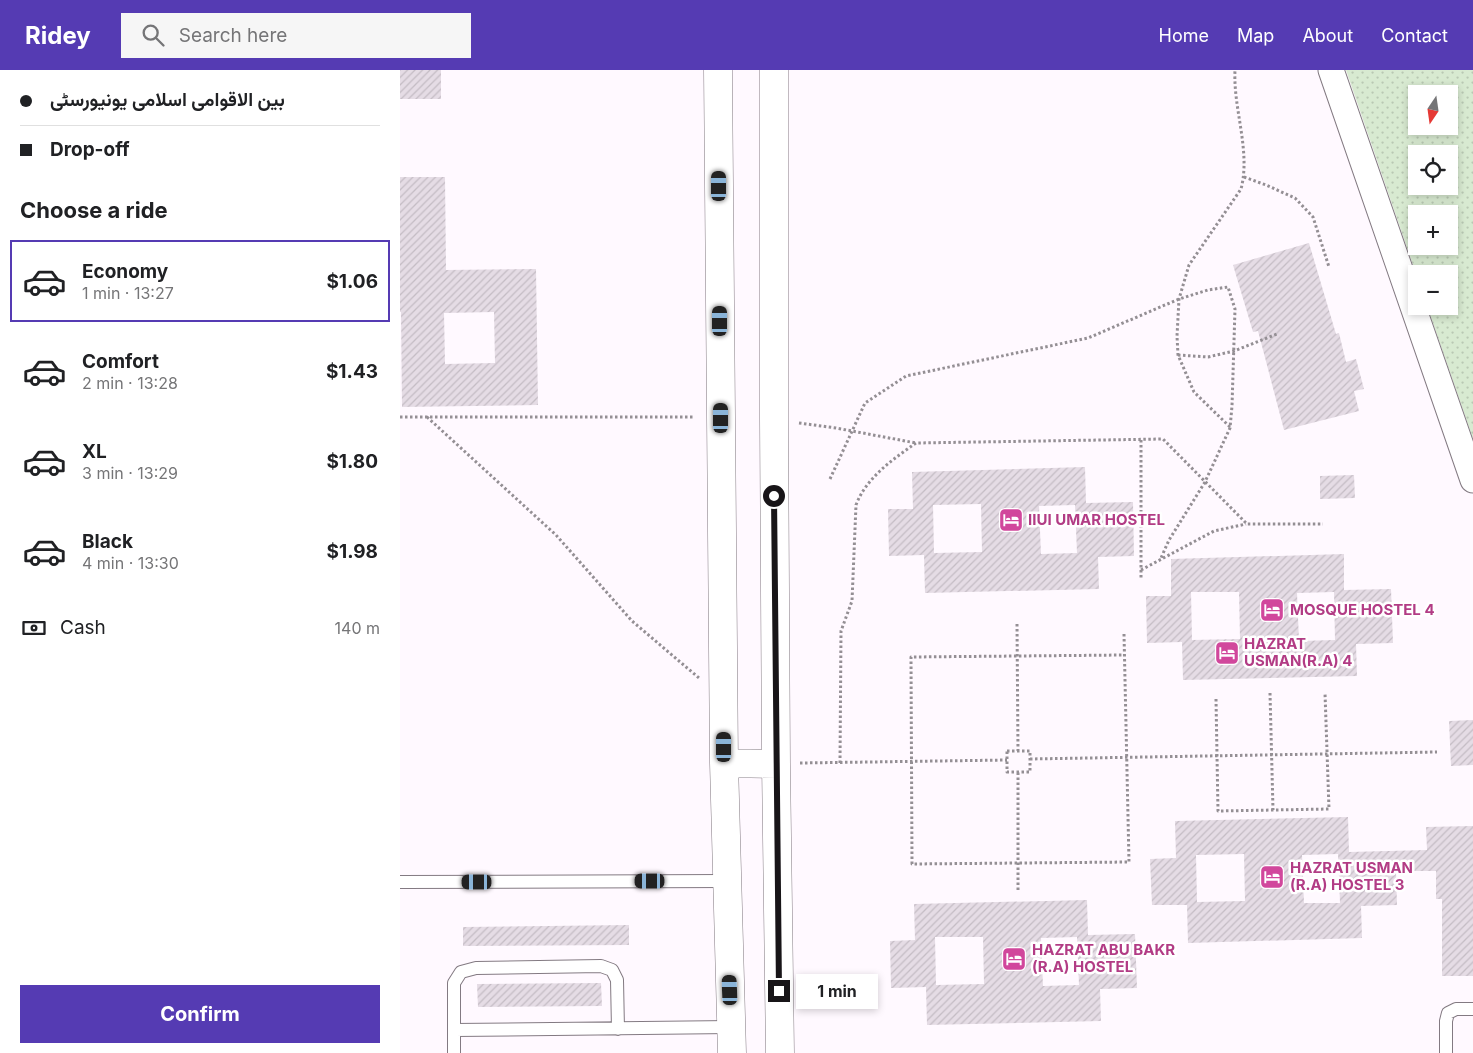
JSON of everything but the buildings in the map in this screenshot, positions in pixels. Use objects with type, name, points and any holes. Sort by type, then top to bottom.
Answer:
[{"type":"street","points":[[718,70],[724,763],[731,1040]]},
{"type":"street","points":[[774,70],[776,764],[781,1051]]},
{"type":"street","points":[[1330,70],[1473,480]]},
{"type":"street","points":[[724,763],[776,764]]},
{"type":"lane","points":[[400,882],[727,881]]},
{"type":"lane","points":[[454,1053],[454,983],[462,972],[476,968],[601,966],[612,970],[617,980],[618,1028]]},
{"type":"lane","points":[[1446,1053],[1446,1021],[1448,1014],[1456,1009],[1473,1009]]},
{"type":"lane","points":[[454,1030],[618,1028],[731,1040]]},
{"type":"path","points":[[1230,428],[1194,392],[1178,355],[1177,336],[1179,299],[1189,265],[1241,189],[1244,177],[1244,159],[1234,84],[1235,70]]},
{"type":"path","points":[[1244,177],[1295,198],[1313,217],[1330,267]]},
{"type":"path","points":[[830,479],[865,403],[906,376],[1088,338],[1179,299],[1208,290],[1228,287],[1235,309],[1230,428],[1205,482],[1168,540],[1161,558]]},
{"type":"path","points":[[1178,355],[1208,357],[1234,351],[1277,334]]},
{"type":"path","points":[[400,417],[721,418]]},
{"type":"path","points":[[427,417],[556,535],[632,621],[724,699]]},
{"type":"path","points":[[774,419],[916,443],[1163,439],[1247,524]]},
{"type":"path","points":[[1140,440],[1141,580]]},
{"type":"path","points":[[840,763],[841,631],[852,601],[856,505],[860,493],[891,460],[916,443]]},
{"type":"path","points":[[1141,570],[1214,530],[1247,524],[1323,524]]},
{"type":"path","points":[[1017,624],[1018,751]]},
{"type":"path","points":[[1124,634],[1129,862],[912,864],[911,657],[1124,655]]},
{"type":"path","points":[[1270,693],[1273,810]]},
{"type":"path","points":[[1216,699],[1218,811],[1329,808],[1325,693]]},
{"type":"path","points":[[1018,751],[1030,751],[1030,772],[1006,772],[1006,752],[1018,751]]},
{"type":"path","points":[[1030,759],[1437,752]]},
{"type":"path","points":[[776,764],[1006,760]]},
{"type":"path","points":[[1018,772],[1018,890]]},
{"type":"green space","points":[[1346,70],[1473,70],[1473,439],[1430,315],[1458,315],[1458,265],[1413,265],[1409,255],[1458,255],[1458,205],[1408,205],[1408,251]]},
{"type":"place","name":"IIUI UMAR HOSTEL","points":[[1011,520]]},
{"type":"place","name":"MOSQUE HOSTEL 4","points":[[1272,610]]},
{"type":"place","name":"HAZRAT USMAN(R.A) 4","points":[[1227,653]]},
{"type":"place","name":"HAZRAT USMAN (R.A) HOSTEL 3","points":[[1272,877]]},
{"type":"place","name":"HAZRAT ABU BAKR (R.A) HOSTEL","points":[[1014,959]]},
{"type":"route","points":[[774,496],[779,991]]}]
